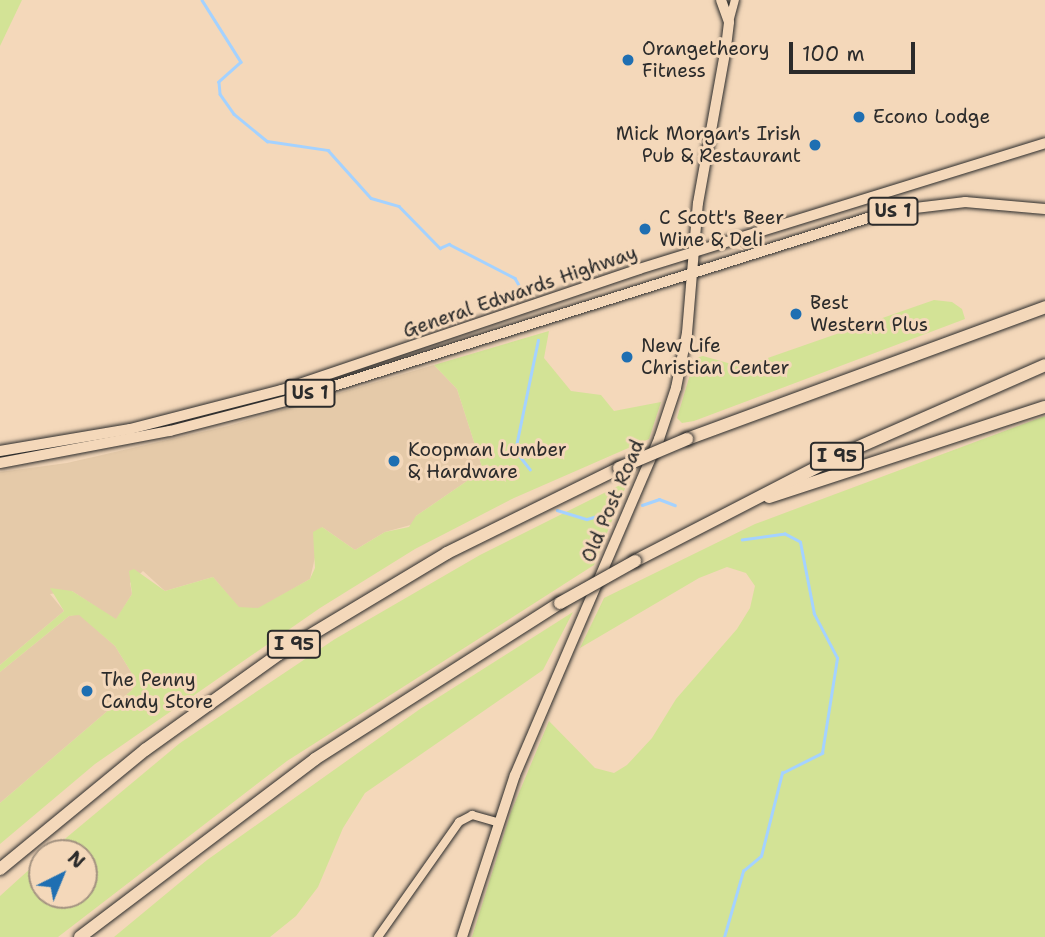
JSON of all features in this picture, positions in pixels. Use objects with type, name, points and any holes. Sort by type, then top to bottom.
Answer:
[{"type":"highway","name":"I 95","points":[[0,869],[145,750],[279,654],[447,553],[619,468],[687,439],[1045,307]]},
{"type":"highway","name":"I 95","points":[[80,937],[315,759],[560,603],[738,506],[863,444],[1045,365]]},
{"type":"highway","points":[[738,506],[1045,407]]},
{"type":"main road","points":[[721,0],[729,22]]},
{"type":"main road","name":"Old Post Road","points":[[461,937],[497,822],[665,421],[686,339],[693,252],[729,22]]},
{"type":"main road","name":"General Edwards Highway","points":[[0,451],[130,429],[282,390],[693,252],[1045,143]]},
{"type":"main road","name":"General Edwards Highway","points":[[0,463],[232,416],[905,208],[979,202],[1045,209]]},
{"type":"street","name":"Old Post Road","points":[[729,22],[735,0]]},
{"type":"street","points":[[378,937],[459,822],[472,815],[497,822]]},
{"type":"shaded area","points":[[434,365],[457,389],[483,470],[416,516],[414,524],[385,532],[355,550],[322,527],[310,579],[258,609],[239,608],[213,577],[165,591],[143,571],[130,583],[132,594],[116,620],[72,591],[50,594],[64,611],[0,665],[0,472],[67,463],[228,426]]},
{"type":"shaded area","points":[[79,614],[115,646],[136,680],[132,690],[0,803],[0,672],[69,616]]},
{"type":"green space","points":[[0,0],[22,0],[0,46]]},
{"type":"green space","points":[[934,300],[952,302],[962,309],[965,319],[694,421],[682,423],[677,418],[695,358],[703,356],[742,367]]},
{"type":"green space","points":[[549,331],[544,358],[571,391],[601,395],[614,411],[661,402],[649,439],[514,498],[415,549],[320,608],[95,764],[0,844],[0,803],[132,690],[136,680],[115,646],[79,615],[69,616],[0,672],[0,665],[64,611],[50,588],[72,591],[116,619],[132,594],[129,571],[134,569],[165,591],[213,577],[239,607],[258,608],[310,579],[315,568],[313,532],[322,527],[355,550],[385,532],[409,527],[416,516],[483,470],[457,389],[434,365]]},
{"type":"green space","points":[[1045,416],[1045,937],[472,937],[511,812],[549,721],[595,768],[614,773],[627,765],[652,738],[676,699],[737,629],[750,608],[755,586],[746,573],[727,567],[699,578],[580,648],[604,598],[755,524]]},
{"type":"green space","points":[[628,481],[594,565],[287,761],[98,906],[98,839],[65,839],[180,743],[335,639],[480,555]]},
{"type":"green space","points":[[573,612],[543,670],[365,793],[343,828],[318,887],[296,916],[270,937],[114,937],[207,860],[420,709]]},
{"type":"green space","points":[[28,871],[28,909],[94,909],[58,937],[0,937],[0,896]]},
{"type":"waterway","points":[[202,0],[241,62],[219,82],[220,94],[234,114],[267,141],[328,150],[371,198],[399,206],[440,248],[449,244],[515,278],[525,295]]},
{"type":"waterway","points":[[530,470],[515,451],[538,340]]},
{"type":"waterway","points":[[642,505],[659,499],[675,505]]},
{"type":"waterway","points":[[557,510],[587,519],[608,513]]},
{"type":"waterway","points":[[724,937],[743,871],[761,856],[782,773],[822,753],[837,658],[814,614],[800,542],[785,534],[742,540]]},
{"type":"place","name":"Orangetheory Fitness","points":[[628,60]]},
{"type":"place","name":"Econo Lodge","points":[[859,117]]},
{"type":"place","name":"Mick Morgan's Irish Pub & Restaurant","points":[[815,145]]},
{"type":"place","name":"C Scott's Beer Wine & Deli","points":[[645,229]]},
{"type":"place","name":"Best Western Plus","points":[[796,314]]},
{"type":"place","name":"New Life Christian Center","points":[[627,357]]},
{"type":"place","name":"Koopman Lumber & Hardware","points":[[394,461]]},
{"type":"place","name":"The Penny Candy Store","points":[[87,691]]}]
